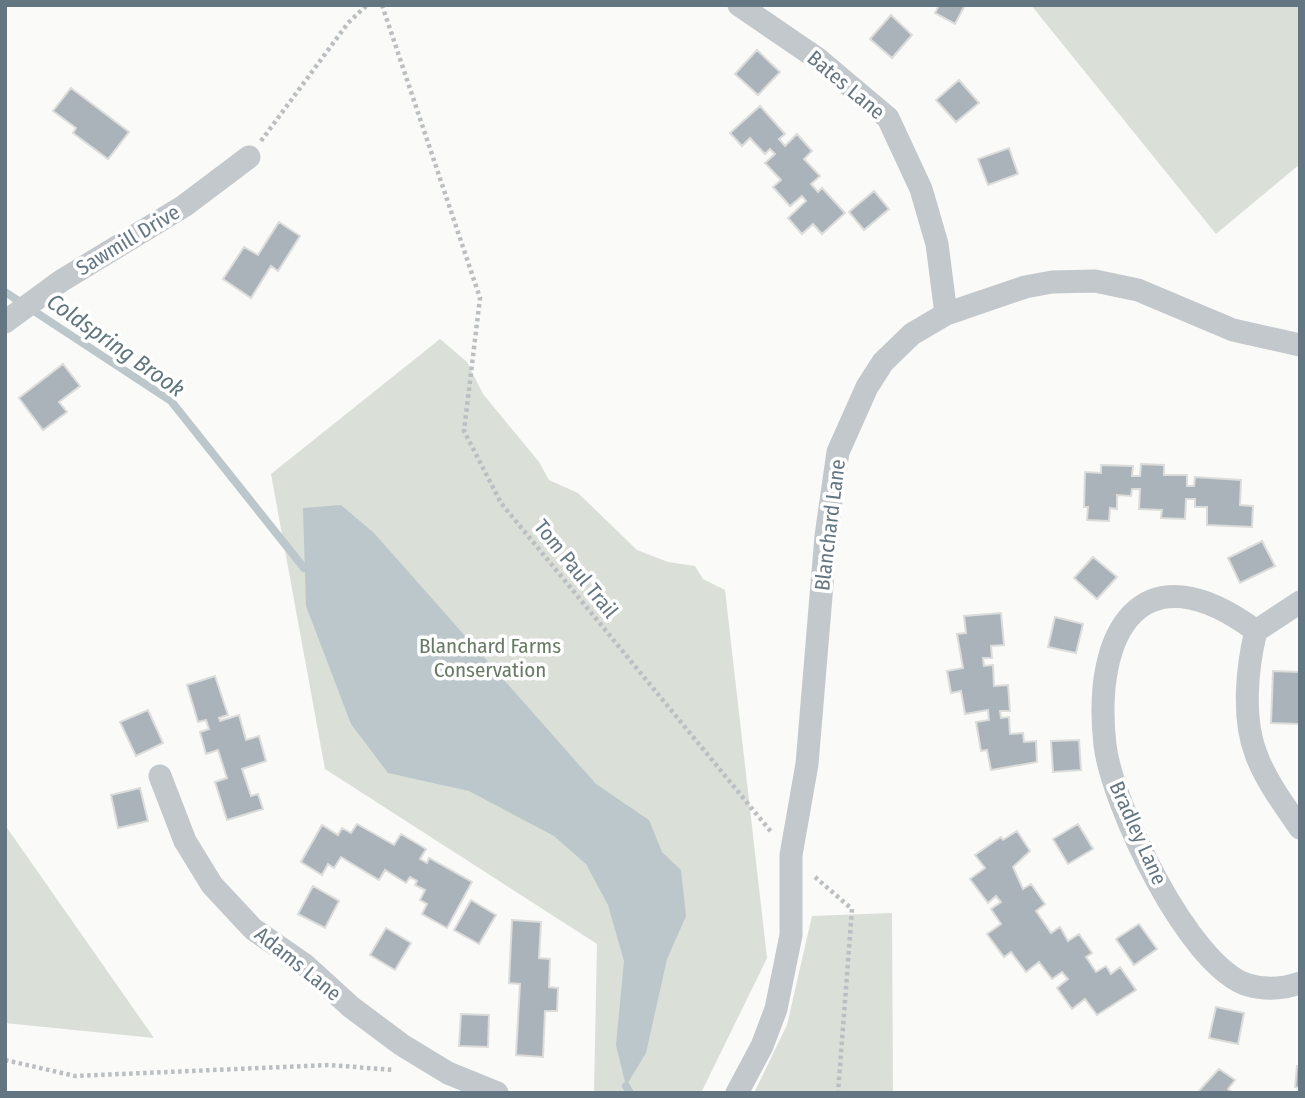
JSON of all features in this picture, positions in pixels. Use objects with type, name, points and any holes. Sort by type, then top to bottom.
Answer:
[{"type":"street","name":"Bates Lane","points":[[739,5],[818,59],[888,118],[924,200],[937,244],[947,314]]},
{"type":"street","name":"Sawmill Drive","points":[[5,322],[61,281],[184,206],[247,159]]},
{"type":"street","name":"Blanchard Lane","points":[[737,1093],[762,1046],[776,1009],[792,936],[790,855],[807,764],[825,536],[838,452],[867,387],[883,362],[912,334],[947,314],[1024,287],[1095,281],[1138,290],[1233,330],[1300,345]]},
{"type":"street","name":"Bradley Lane","points":[[1256,631],[1240,619],[1210,605],[1159,596],[1147,601],[1127,619],[1106,665],[1103,698],[1105,743],[1115,788],[1139,845],[1176,911],[1206,955],[1247,985],[1276,989],[1300,983]]},
{"type":"street","points":[[1300,602],[1256,631],[1251,651],[1250,690],[1252,739],[1256,755],[1300,828]]},
{"type":"street","name":"Adams Lane","points":[[160,776],[185,841],[212,885],[253,929],[304,965],[351,1007],[402,1045],[448,1073],[497,1093]]},
{"type":"path","points":[[247,159],[348,23],[367,5]]},
{"type":"path","name":"Tom Paul Trail","points":[[382,5],[480,299],[464,431],[501,503],[790,855],[852,909],[838,1093]]},
{"type":"path","points":[[5,1060],[75,1076],[329,1065],[408,1070]]},
{"type":"green space","points":[[1031,5],[1300,5],[1300,164],[1216,234]]},
{"type":"green space","name":"Blanchard Farms Conservation","points":[[440,339],[467,362],[483,394],[539,462],[549,480],[578,493],[637,550],[668,562],[695,566],[703,579],[725,590],[767,958],[701,1093],[594,1093],[597,944],[325,769],[271,474]]},
{"type":"green space","points":[[5,825],[154,1038],[5,1023]]},
{"type":"green space","points":[[892,913],[893,1093],[754,1093],[787,1025],[812,916]]},
{"type":"shaded area","points":[[341,505],[374,533],[596,784],[649,820],[662,852],[681,870],[686,916],[667,959],[646,1053],[626,1086],[616,1045],[624,961],[608,905],[586,864],[554,836],[469,791],[388,773],[351,724],[306,606],[303,508]]},
{"type":"building","points":[[939,5],[965,5],[955,24],[935,13]]},
{"type":"building","points":[[891,15],[912,35],[892,58],[870,39]]},
{"type":"building","points":[[757,50],[780,72],[758,95],[735,74]]},
{"type":"building","points":[[959,80],[979,103],[956,122],[936,100]]},
{"type":"building","points":[[71,88],[129,132],[108,159],[73,133],[76,128],[53,111]]},
{"type":"building","points":[[760,106],[785,134],[779,139],[785,146],[797,134],[812,151],[804,159],[820,176],[811,184],[818,192],[822,188],[845,213],[822,234],[813,224],[802,234],[788,218],[806,201],[802,196],[790,206],[773,187],[781,180],[765,163],[775,154],[770,149],[765,154],[750,138],[742,146],[730,133]]},
{"type":"building","points":[[1009,148],[1018,174],[988,185],[978,159]]},
{"type":"building","points":[[874,191],[889,209],[864,230],[849,212]]},
{"type":"building","points":[[279,222],[300,236],[278,271],[271,266],[251,298],[223,279],[244,247],[258,255]]},
{"type":"building","points":[[63,364],[80,386],[59,402],[67,412],[43,430],[19,398]]},
{"type":"building","points":[[1141,464],[1164,465],[1164,475],[1187,475],[1187,486],[1194,486],[1195,477],[1241,480],[1240,505],[1253,506],[1252,527],[1207,525],[1207,507],[1195,507],[1195,499],[1186,499],[1185,519],[1161,518],[1162,510],[1139,509],[1140,489],[1132,489],[1131,496],[1117,495],[1117,509],[1110,508],[1109,521],[1087,520],[1088,507],[1084,507],[1085,472],[1101,473],[1101,465],[1133,466],[1132,476],[1140,476]]},
{"type":"building","points":[[1262,541],[1275,566],[1240,583],[1228,558]]},
{"type":"building","points":[[1093,557],[1117,577],[1097,599],[1074,578]]},
{"type":"building","points":[[1001,613],[1004,645],[991,646],[992,658],[983,658],[984,666],[993,665],[994,686],[1008,685],[1010,711],[1000,711],[1001,718],[1009,717],[1010,734],[1023,733],[1024,742],[1036,741],[1037,762],[991,770],[987,750],[981,751],[976,722],[989,720],[988,710],[965,714],[961,691],[951,693],[947,671],[963,668],[957,634],[966,633],[964,616]]},
{"type":"building","points":[[1055,617],[1083,624],[1076,653],[1048,647]]},
{"type":"building","points":[[1273,671],[1300,672],[1300,724],[1271,723]]},
{"type":"building","points":[[215,676],[228,715],[219,718],[220,721],[239,715],[246,740],[259,736],[266,761],[242,769],[251,796],[258,794],[263,809],[227,820],[215,782],[227,778],[218,750],[206,754],[200,732],[209,729],[206,720],[198,722],[187,685]]},
{"type":"building","points":[[148,710],[163,743],[136,756],[120,722]]},
{"type":"building","points":[[1079,740],[1081,770],[1053,772],[1051,741]]},
{"type":"building","points":[[140,788],[148,821],[118,828],[111,795]]},
{"type":"building","points":[[357,824],[394,845],[401,834],[426,849],[420,859],[427,863],[429,858],[472,882],[447,928],[422,914],[427,904],[420,900],[425,890],[415,885],[417,881],[410,877],[406,883],[385,870],[379,880],[341,857],[334,868],[328,864],[322,875],[301,862],[322,825],[338,835],[342,828],[351,833]]},
{"type":"building","points":[[1078,824],[1093,849],[1068,864],[1053,839]]},
{"type":"building","points":[[1017,831],[1030,851],[1013,867],[1023,889],[1031,884],[1045,904],[1036,911],[1051,933],[1060,927],[1068,941],[1079,934],[1092,953],[1086,957],[1096,972],[1106,966],[1111,974],[1120,967],[1136,990],[1097,1015],[1085,999],[1072,1009],[1057,988],[1068,979],[1062,972],[1052,979],[1039,962],[1026,972],[1011,952],[1004,957],[987,934],[1001,924],[991,909],[1001,902],[996,896],[988,903],[970,879],[985,868],[975,855],[1001,837],[1003,840]]},
{"type":"building","points":[[313,886],[339,901],[325,928],[298,914]]},
{"type":"building","points":[[471,900],[496,915],[479,944],[454,930]]},
{"type":"building","points":[[512,920],[541,922],[539,958],[550,959],[549,987],[558,988],[557,1011],[545,1011],[543,1057],[516,1055],[520,984],[509,983]]},
{"type":"building","points":[[1139,924],[1157,949],[1134,965],[1116,939]]},
{"type":"building","points":[[386,928],[411,943],[395,970],[370,955]]},
{"type":"building","points":[[1216,1007],[1244,1013],[1238,1044],[1209,1038]]},
{"type":"building","points":[[461,1014],[489,1015],[488,1047],[459,1046]]},
{"type":"building","points":[[1297,1066],[1300,1066],[1300,1088],[1295,1087]]},
{"type":"building","points":[[1219,1069],[1235,1080],[1228,1089],[1233,1093],[1197,1093]]},
{"type":"waterway","name":"Coldspring Brook","points":[[5,292],[171,401],[304,568]]},
{"type":"waterway","points":[[626,1086],[630,1093]]}]
